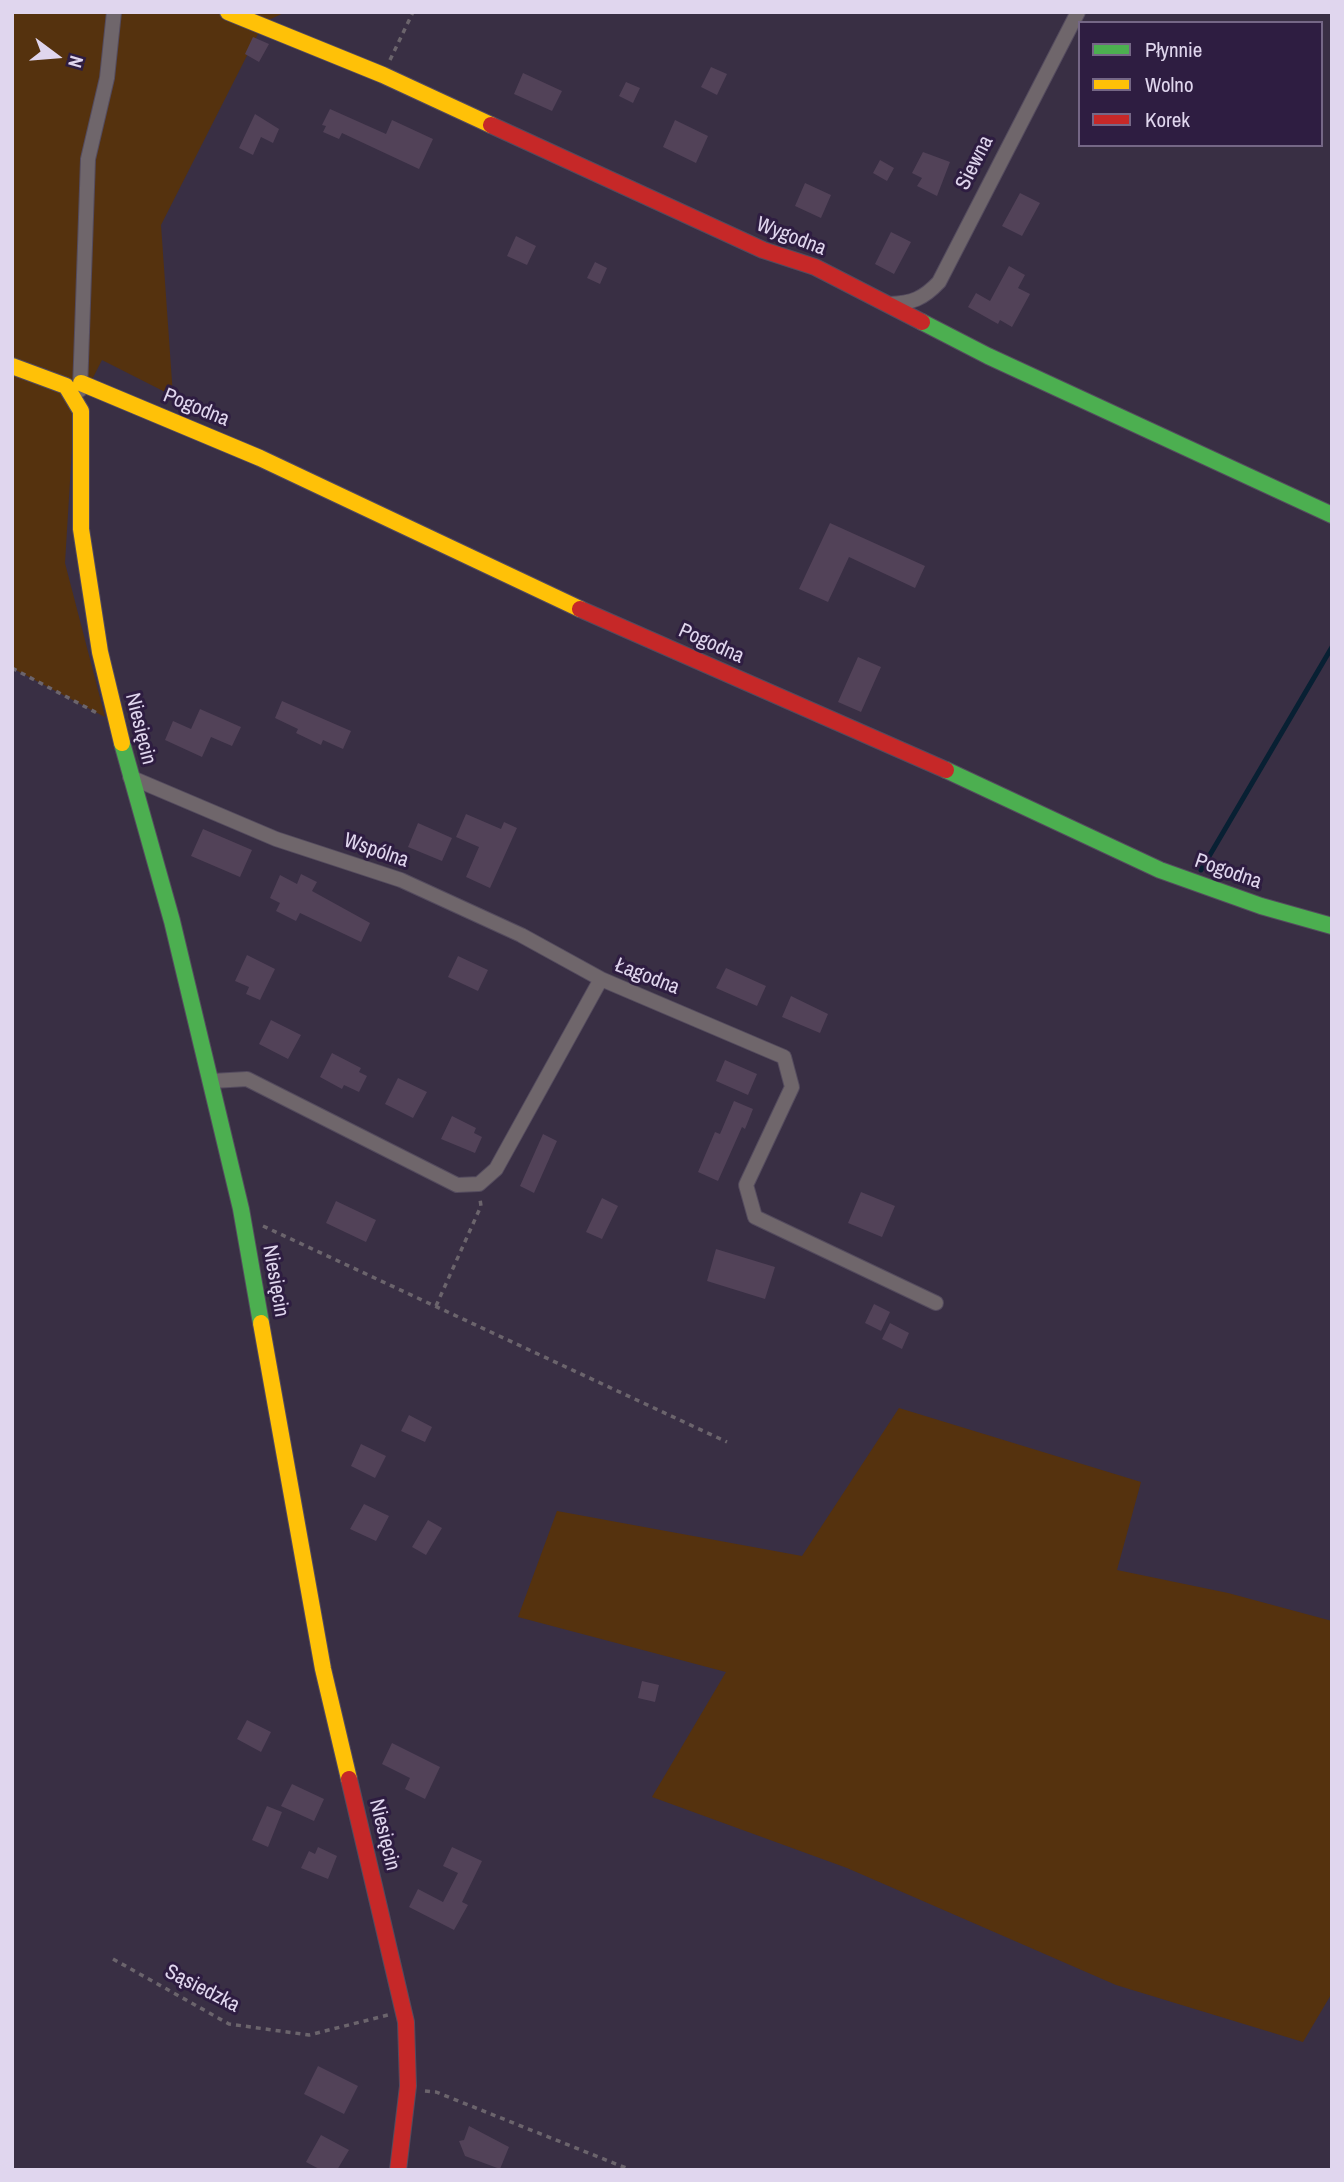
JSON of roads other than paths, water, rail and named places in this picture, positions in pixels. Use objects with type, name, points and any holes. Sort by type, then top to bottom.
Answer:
[{"type":"street","points":[[79,403],[88,159],[107,78],[114,12]]},
{"type":"street","name":"Wygodna","points":[[229,12],[383,75],[763,250],[815,267],[988,356],[1332,515]]},
{"type":"street","name":"Siewna","points":[[888,304],[910,303],[926,295],[939,282],[1078,12]]},
{"type":"street","points":[[12,366],[59,382],[79,403]]},
{"type":"street","name":"Pogodna","points":[[81,383],[260,458],[576,607],[918,757],[1160,870],[1250,902],[1332,926]]},
{"type":"street","name":"Niesięcin","points":[[79,403],[82,422],[83,551],[93,614],[130,777],[165,898],[212,1081],[244,1223],[323,1669],[405,2010],[409,2089],[405,2139],[398,2170]]},
{"type":"street","name":"Wspólna","points":[[130,777],[276,839],[401,880],[521,935],[601,979]]},
{"type":"street","name":"Łagodna","points":[[212,1081],[247,1079],[457,1185],[479,1184],[496,1169],[601,979],[784,1057],[792,1087],[746,1185],[755,1217],[936,1303]]},
{"type":"waterway","points":[[1201,870],[1332,647]]}]
